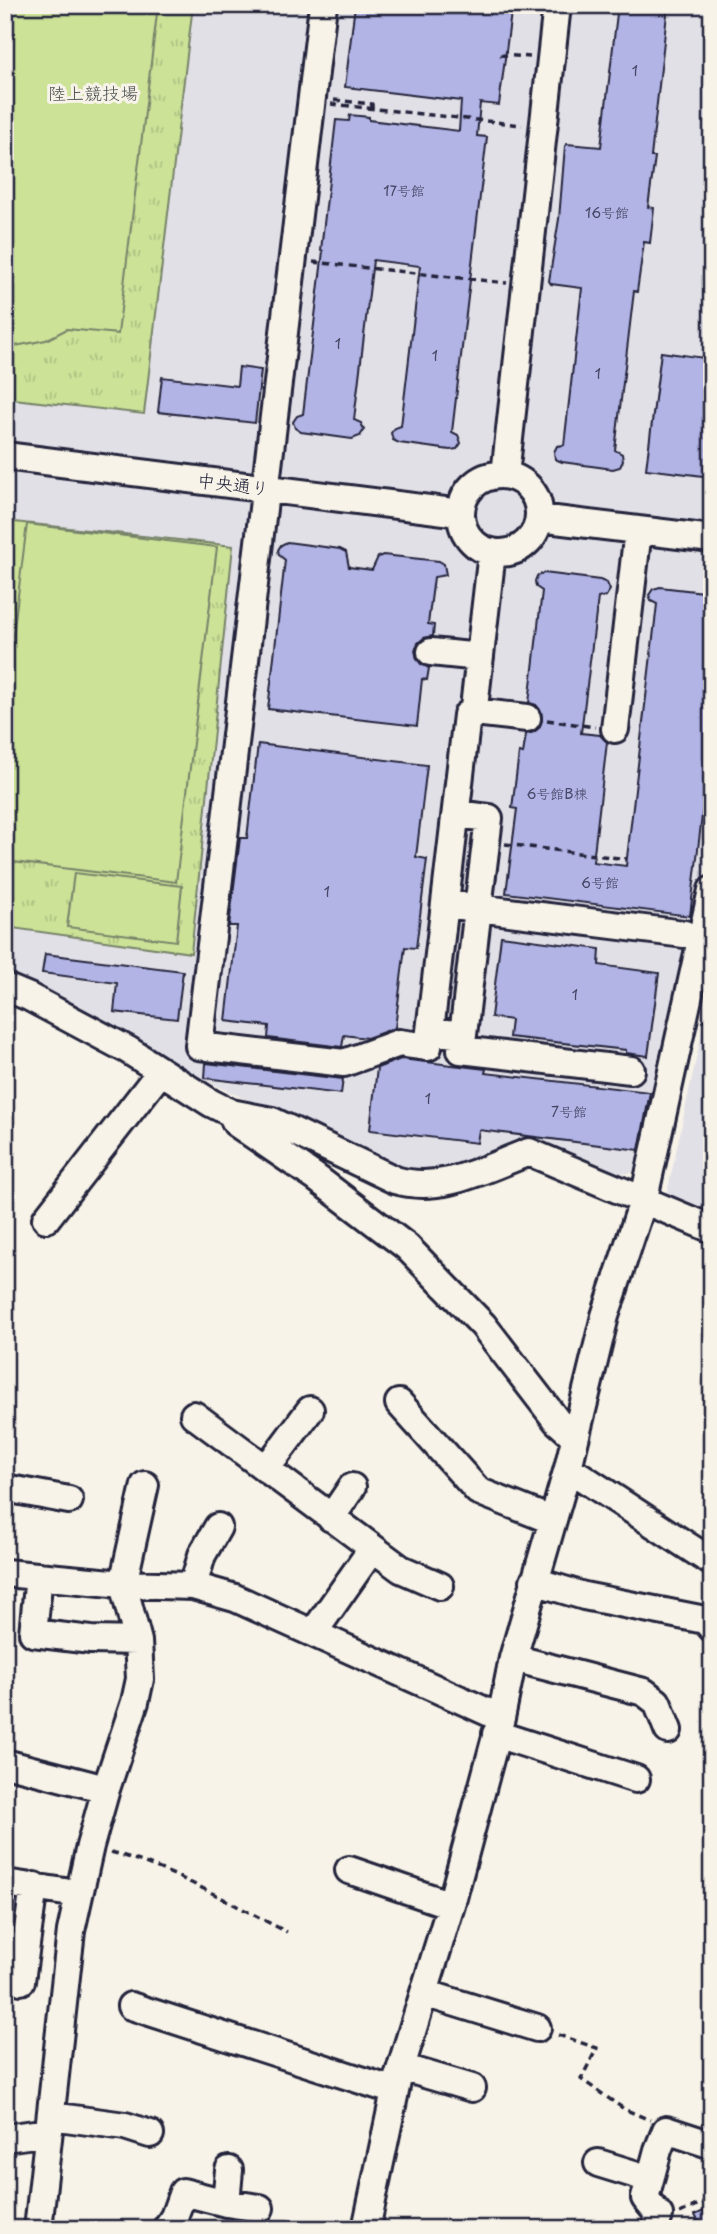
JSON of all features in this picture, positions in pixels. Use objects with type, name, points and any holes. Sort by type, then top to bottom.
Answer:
[{"type":"street","points":[[323,5],[199,1046],[344,1063],[399,1043],[429,1047],[467,715],[473,716],[474,712],[492,552]]},
{"type":"street","points":[[505,475],[557,5]]},
{"type":"street","name":"中央通り","points":[[5,456],[461,513]]},
{"type":"street","points":[[505,475],[526,485],[534,494],[538,506],[535,530],[529,540],[508,552],[492,552],[472,542],[465,531],[461,513],[468,492],[477,483],[488,477],[505,475]]},
{"type":"street","points":[[538,518],[712,539]]},
{"type":"street","points":[[615,729],[638,530]]},
{"type":"street","points":[[431,652],[480,657]]},
{"type":"street","points":[[474,712],[544,719]]},
{"type":"street","points":[[456,814],[489,818],[461,1050],[631,1070]]},
{"type":"street","points":[[366,2229],[398,2079],[451,1905],[513,1658],[568,1468],[605,1316],[644,1198],[712,890]]},
{"type":"street","points":[[445,904],[684,933]]},
{"type":"street","points":[[5,987],[128,1050],[231,1113],[272,1121],[369,1168],[413,1185],[450,1182],[529,1152],[644,1198],[712,1229]]},
{"type":"street","points":[[430,1031],[463,1035]]},
{"type":"street","points":[[46,1219],[160,1071]]},
{"type":"street","points":[[231,1113],[236,1123],[315,1177],[407,1247],[483,1325],[557,1422],[575,1437]]},
{"type":"street","points":[[399,1403],[478,1491],[551,1520]]},
{"type":"street","points":[[266,1469],[310,1410]]},
{"type":"street","points":[[194,1415],[372,1549],[401,1569],[440,1586]]},
{"type":"street","points":[[568,1468],[712,1562]]},
{"type":"street","points":[[23,1485],[69,1500]]},
{"type":"street","points":[[38,2229],[71,1931],[90,1846],[140,1679],[138,1641],[123,1584],[145,1485]]},
{"type":"street","points":[[331,1518],[352,1487]]},
{"type":"street","points":[[193,1586],[202,1555],[218,1527]]},
{"type":"street","points":[[314,1632],[372,1549]]},
{"type":"street","points":[[5,1573],[123,1584],[193,1586],[235,1598],[314,1632],[498,1726],[636,1779]]},
{"type":"street","points":[[38,1576],[33,1633],[91,1640],[138,1641]]},
{"type":"street","points":[[534,1581],[584,1596],[705,1620],[711,1638]]},
{"type":"street","points":[[513,1658],[644,1692],[657,1702],[668,1730]]},
{"type":"street","points":[[5,1763],[106,1789]]},
{"type":"street","points":[[360,1880],[451,1905]]},
{"type":"street","points":[[5,1883],[78,1894]]},
{"type":"street","points":[[21,1981],[34,1886]]},
{"type":"street","points":[[424,1993],[537,2028]]},
{"type":"street","points":[[131,2006],[166,2008],[230,2030],[398,2079],[472,2088]]},
{"type":"street","points":[[5,2138],[50,2124],[135,2124]]},
{"type":"street","points":[[668,2225],[645,2198],[666,2130],[712,2145]]},
{"type":"street","points":[[598,2163],[650,2179]]},
{"type":"street","points":[[226,2203],[229,2170]]},
{"type":"street","points":[[166,2229],[174,2217],[183,2192],[260,2208]]},
{"type":"path","points":[[500,55],[535,58]]},
{"type":"path","points":[[333,100],[372,104],[372,108]]},
{"type":"path","points":[[319,103],[527,125]]},
{"type":"path","points":[[293,259],[509,283]]},
{"type":"path","points":[[544,719],[615,729]]},
{"type":"path","points":[[486,842],[627,859]]},
{"type":"path","points":[[90,1846],[136,1859],[184,1879],[287,1932]]},
{"type":"path","points":[[537,2028],[597,2048],[581,2079],[624,2109],[666,2130]]},
{"type":"path","points":[[668,2225],[677,2214],[712,2198]]},
{"type":"shaded area","points":[[5,5],[712,5],[712,836],[642,1166],[631,1173],[617,1174],[532,1146],[422,1176],[371,1158],[183,1070],[5,976]]},
{"type":"shaded area","points":[[712,985],[712,1222],[666,1198]]},
{"type":"green space","name":"陸上競技場","points":[[5,5],[193,5],[144,414],[5,398]]},
{"type":"green space","name":"陸上競技場","points":[[5,5],[158,5],[118,334],[67,329],[46,340],[5,348]]},
{"type":"green space","points":[[5,521],[233,546],[191,953],[5,927]]},
{"type":"green space","points":[[27,524],[217,547],[176,882],[5,861],[5,699]]},
{"type":"green space","points":[[74,873],[182,886],[176,941],[67,927]]},
{"type":"building","points":[[355,5],[512,5],[499,105],[480,103],[477,136],[487,137],[452,432],[458,435],[461,443],[457,449],[399,443],[393,440],[391,433],[401,426],[420,266],[373,260],[354,420],[361,423],[364,430],[360,436],[352,439],[301,432],[295,428],[293,422],[297,416],[303,414],[336,120],[349,121],[350,115],[369,117],[369,120],[459,131],[461,101],[345,87]]},
{"type":"building","points":[[618,5],[668,5],[651,157],[655,157],[648,207],[654,208],[650,243],[644,242],[637,292],[634,291],[615,450],[622,454],[623,461],[620,467],[613,469],[555,459],[557,446],[564,445],[582,288],[551,284],[549,281],[559,219],[565,146],[601,147]]},
{"type":"building","points":[[661,352],[712,359],[712,477],[646,469]]},
{"type":"building","points":[[239,367],[261,370],[255,423],[158,412],[162,377],[237,386]]},
{"type":"building","points":[[287,542],[340,549],[346,552],[349,567],[372,570],[378,557],[383,555],[439,561],[444,564],[446,575],[434,577],[428,624],[434,625],[433,636],[424,638],[415,650],[417,659],[429,668],[427,680],[422,679],[417,726],[268,709],[285,560],[278,550]]},
{"type":"building","points":[[544,573],[600,580],[607,583],[610,590],[606,596],[598,598],[581,733],[600,735],[607,742],[593,862],[626,866],[657,604],[651,601],[649,595],[653,589],[660,587],[712,593],[712,732],[690,916],[506,893],[517,809],[512,808],[519,753],[523,754],[526,734],[539,728],[542,720],[541,711],[536,705],[529,703],[542,591],[536,587],[535,581],[537,576]]},
{"type":"building","points":[[258,744],[427,765],[416,857],[427,859],[416,948],[405,947],[395,1028],[367,1038],[344,1035],[342,1047],[268,1038],[269,1026],[226,1021],[237,926],[229,926],[240,838],[247,838]]},
{"type":"building","points":[[501,936],[600,949],[599,965],[659,973],[648,1056],[626,1053],[626,1050],[509,1037],[511,1020],[491,1017]]},
{"type":"building","points":[[45,954],[183,971],[177,1019],[114,1012],[117,983],[42,973]]},
{"type":"building","points":[[401,1059],[486,1069],[485,1073],[650,1092],[639,1150],[479,1130],[477,1143],[370,1130],[377,1068]]},
{"type":"building","points":[[206,1063],[343,1079],[341,1094],[205,1078]]},
{"type":"building","points":[[712,2207],[712,2229],[702,2229],[695,2215]]}]
